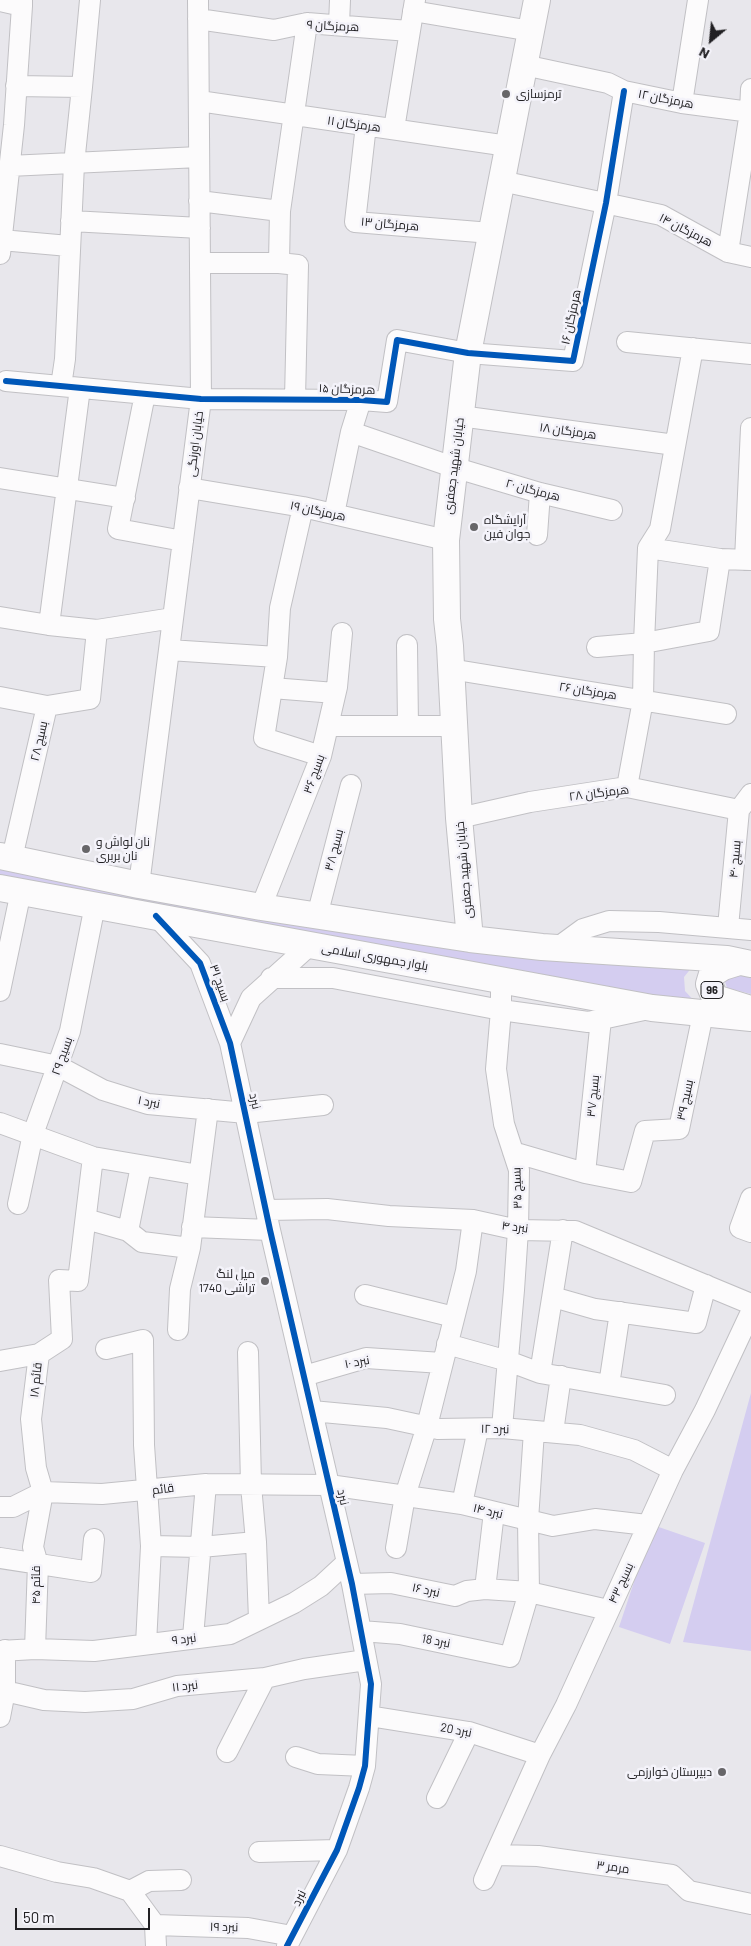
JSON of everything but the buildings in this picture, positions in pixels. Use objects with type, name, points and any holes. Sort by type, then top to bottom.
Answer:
[{"type":"main road","name":"خیابان شهید جعفری","points":[[470,939],[459,818],[450,669],[446,600],[446,540],[453,467],[468,353],[537,0]]},
{"type":"main road","points":[[6,857],[139,885],[261,907],[470,939],[557,948],[727,959],[745,963]]},
{"type":"main road","name":"بلوار جمهوری اسلامی","points":[[10,890],[652,1008],[751,1018]]},
{"type":"main road","name":"96","points":[[745,963],[723,967],[712,974],[709,984],[715,998],[751,1008]]},
{"type":"street","points":[[0,0],[22,3],[16,86],[7,125],[10,166],[2,207],[1,247],[70,246]]},
{"type":"street","points":[[49,625],[67,488],[70,387],[65,359],[71,221],[74,164],[90,0]]},
{"type":"street","points":[[339,25],[340,0]]},
{"type":"street","points":[[682,103],[698,0]]},
{"type":"street","points":[[394,129],[414,5],[531,31]]},
{"type":"street","name":"هرمزگان ۹","points":[[198,10],[274,30],[307,23],[409,31]]},
{"type":"street","name":"خیابان اورنگی","points":[[139,885],[201,399],[198,10]]},
{"type":"street","points":[[279,264],[280,211],[307,23]]},
{"type":"street","name":"هرمزگان ۱۲","points":[[524,65],[608,83],[624,91],[682,103],[750,112]]},
{"type":"street","points":[[16,86],[82,87]]},
{"type":"street","points":[[728,252],[750,112],[751,89]]},
{"type":"street","points":[[606,203],[624,91]]},
{"type":"street","name":"هرمزگان ۱۱","points":[[199,101],[508,146]]},
{"type":"street","name":"هرمزگان ۱۳","points":[[366,125],[355,222],[491,233]]},
{"type":"street","points":[[10,166],[199,157]]},
{"type":"street","name":"هرمزگان ۱۴","points":[[501,181],[661,215],[728,252],[751,257]]},
{"type":"street","points":[[200,201],[280,211]]},
{"type":"street","name":"هرمزگان ۱۶","points":[[468,353],[573,361],[606,203]]},
{"type":"street","points":[[71,221],[200,228]]},
{"type":"street","points":[[200,263],[298,265],[294,400]]},
{"type":"street","name":"هرمزگان ۱۵","points":[[6,381],[201,399],[361,400],[387,402],[398,340],[468,353]]},
{"type":"street","points":[[627,342],[751,354]]},
{"type":"street","points":[[627,787],[643,700],[648,548],[660,530],[693,348]]},
{"type":"street","points":[[145,394],[118,529],[183,541]]},
{"type":"street","points":[[334,514],[351,432],[361,400]]},
{"type":"street","name":"هرمزگان ۱۸","points":[[460,416],[675,445]]},
{"type":"street","name":"هرمزگان ۲۰","points":[[351,432],[453,467],[612,510]]},
{"type":"street","points":[[648,548],[720,559],[748,560],[751,437]]},
{"type":"street","points":[[0,478],[125,498]]},
{"type":"street","name":"هرمزگان ۱۹","points":[[189,488],[303,507],[446,540]]},
{"type":"street","points":[[537,535],[540,492]]},
{"type":"street","points":[[303,507],[280,608],[277,657],[264,738],[320,756]]},
{"type":"street","points":[[597,647],[644,642],[708,631],[720,559]]},
{"type":"street","points":[[0,617],[97,630],[173,618]]},
{"type":"street","name":"بسیج ۲۸","points":[[6,857],[47,706],[90,699],[97,630]]},
{"type":"street","name":"بسیج ۳۶","points":[[261,907],[320,756],[336,693],[342,633]]},
{"type":"street","points":[[407,644],[408,726]]},
{"type":"street","points":[[169,650],[277,657]]},
{"type":"street","name":"هرمزگان ۲۶","points":[[450,669],[726,714]]},
{"type":"street","points":[[272,688],[336,693]]},
{"type":"street","points":[[0,697],[47,706]]},
{"type":"street","points":[[328,726],[454,726]]},
{"type":"street","name":"بسیج ۳۸","points":[[317,916],[351,785]]},
{"type":"street","name":"هرمزگان ۲۸","points":[[459,818],[530,802],[627,787],[745,802]]},
{"type":"street","name":"بسیج ۴۰","points":[[728,927],[745,802]]},
{"type":"street","points":[[0,991],[10,890]]},
{"type":"street","name":"بسیج ۲۹","points":[[18,1204],[33,1134],[70,1031],[95,905]]},
{"type":"street","name":"بسیج ۳۱","points":[[156,916],[200,963],[230,1043]]},
{"type":"street","points":[[557,948],[583,929],[609,921],[660,922],[751,930]]},
{"type":"street","points":[[230,1043],[251,998],[271,978],[310,946]]},
{"type":"street","points":[[271,978],[332,978],[501,1010],[588,1022],[652,1008]]},
{"type":"street","name":"بسیج ۳۵","points":[[501,980],[501,1010],[496,1069],[504,1124],[519,1170],[518,1230],[502,1428]]},
{"type":"street","name":"بسیج ۳۹","points":[[585,1173],[631,1182],[645,1131],[679,1129],[703,1014]]},
{"type":"street","name":"بسیج ۳۷","points":[[585,1173],[601,1019]]},
{"type":"street","name":"نبرد","points":[[230,1043],[270,1230],[352,1584],[371,1684],[365,1766],[337,1850],[290,1941]]},
{"type":"street","name":"نبرد ۱","points":[[0,1054],[58,1066],[103,1090],[148,1104],[246,1113],[323,1105]]},
{"type":"street","points":[[178,1330],[180,1289],[190,1248],[208,1109]]},
{"type":"street","points":[[0,1123],[93,1157],[199,1175]]},
{"type":"street","points":[[513,1152],[585,1173]]},
{"type":"street","points":[[93,1157],[86,1219],[128,1231],[142,1242],[190,1248]]},
{"type":"street","points":[[128,1231],[141,1166]]},
{"type":"street","points":[[751,1198],[740,1228],[751,1232]]},
{"type":"street","name":"نبرد ۴","points":[[266,1210],[327,1209],[389,1216],[473,1220],[518,1230],[575,1231],[751,1304]]},
{"type":"street","name":"قائم ۱۸","points":[[43,1492],[36,1468],[31,1420],[39,1354],[62,1339],[59,1280],[78,1281],[86,1219]]},
{"type":"street","points":[[396,1548],[405,1496],[427,1426],[466,1271],[473,1220]]},
{"type":"street","points":[[192,1227],[270,1230]]},
{"type":"street","points":[[540,1373],[554,1297],[563,1230]]},
{"type":"street","points":[[554,1297],[595,1309],[696,1323],[706,1285]]},
{"type":"street","points":[[365,1295],[454,1318]]},
{"type":"street","points":[[609,1385],[620,1312]]},
{"type":"street","name":"بسیج ۴۳","points":[[494,1855],[540,1755],[566,1705],[673,1470],[705,1410],[751,1312]]},
{"type":"street","points":[[106,1349],[143,1340],[144,1445],[151,1546],[146,1644]]},
{"type":"street","points":[[248,1352],[251,1485],[256,1542],[259,1619]]},
{"type":"street","name":"نبرد ۱۰","points":[[304,1376],[366,1358],[444,1353],[508,1361],[540,1373],[665,1395]]},
{"type":"street","points":[[0,1361],[39,1354]]},
{"type":"street","points":[[530,1592],[528,1520],[544,1432],[561,1376]]},
{"type":"street","name":"نبرد ۱۲","points":[[312,1411],[387,1418],[438,1429],[502,1428],[580,1434],[634,1450],[673,1470]]},
{"type":"street","points":[[462,1504],[478,1429]]},
{"type":"street","points":[[193,1637],[206,1484]]},
{"type":"street","name":"قائم","points":[[0,1507],[13,1507],[43,1492],[102,1494],[206,1484],[329,1485]]},
{"type":"street","name":"نبرد ۱۴","points":[[329,1485],[462,1504],[553,1526],[595,1519],[647,1526]]},
{"type":"street","name":"قائم ۴۵","points":[[35,1649],[38,1564],[33,1547],[43,1492]]},
{"type":"street","points":[[485,1589],[494,1512]]},
{"type":"street","points":[[0,1558],[90,1572],[94,1539]]},
{"type":"street","points":[[151,1546],[200,1547],[256,1542]]},
{"type":"street","name":"نبرد ۹","points":[[2,1650],[94,1651],[193,1637],[230,1634],[294,1603],[322,1586],[347,1562]]},
{"type":"street","name":"نبرد ۱۶","points":[[352,1584],[392,1583],[455,1596],[467,1591],[485,1589],[530,1592],[608,1610]]},
{"type":"street","name":"نبرد 18","points":[[361,1631],[400,1634],[510,1657],[530,1592]]},
{"type":"street","points":[[0,1717],[5,1691],[2,1650]]},
{"type":"street","name":"نبرد ۱۱","points":[[5,1691],[44,1700],[104,1701],[133,1699],[177,1686],[265,1678],[304,1669],[366,1660]]},
{"type":"street","points":[[227,1752],[265,1678]]},
{"type":"street","name":"نبرد 20","points":[[369,1716],[469,1732],[540,1755]]},
{"type":"street","points":[[437,1798],[469,1732]]},
{"type":"street","points":[[296,1757],[318,1764],[365,1766]]},
{"type":"street","points":[[260,1852],[337,1850]]},
{"type":"street","points":[[484,1880],[494,1855]]},
{"type":"street","name":"مرمر ۳","points":[[494,1855],[538,1856],[672,1875],[690,1891],[751,1904]]},
{"type":"street","points":[[0,1856],[57,1872],[93,1878],[130,1891],[155,1925],[156,1946]]},
{"type":"street","points":[[130,1891],[149,1881],[181,1880]]},
{"type":"street","name":"نبرد ۱۹","points":[[155,1925],[248,1928],[290,1941]]},
{"type":"shaded area","points":[[0,869],[693,966],[684,977],[685,991],[698,1005],[0,876]]},
{"type":"shaded area","points":[[742,974],[751,975],[751,994],[727,988],[724,978]]},
{"type":"shaded area","points":[[751,1393],[751,1651],[683,1642]]},
{"type":"shaded area","points":[[653,1525],[705,1543],[670,1644],[619,1627]]},
{"type":"cycle path","points":[[6,381],[201,399],[361,400],[387,402],[397,340],[468,353],[573,361],[606,203],[624,91]]},
{"type":"cycle path","points":[[156,916],[200,963],[230,1043],[270,1230],[352,1584],[371,1684],[365,1766],[359,1788],[337,1850],[287,1946]]},
{"type":"place","name":"ترمزسازی","points":[[506,94]]},
{"type":"place","name":"آرایشگاه جوان فین","points":[[474,527]]},
{"type":"place","name":"نان لواش و نان بربری","points":[[86,849]]},
{"type":"place","name":"میل لنگ تراشی 1740","points":[[265,1281]]},
{"type":"place","name":"دبیرستان خوارزمی","points":[[722,1772]]}]
